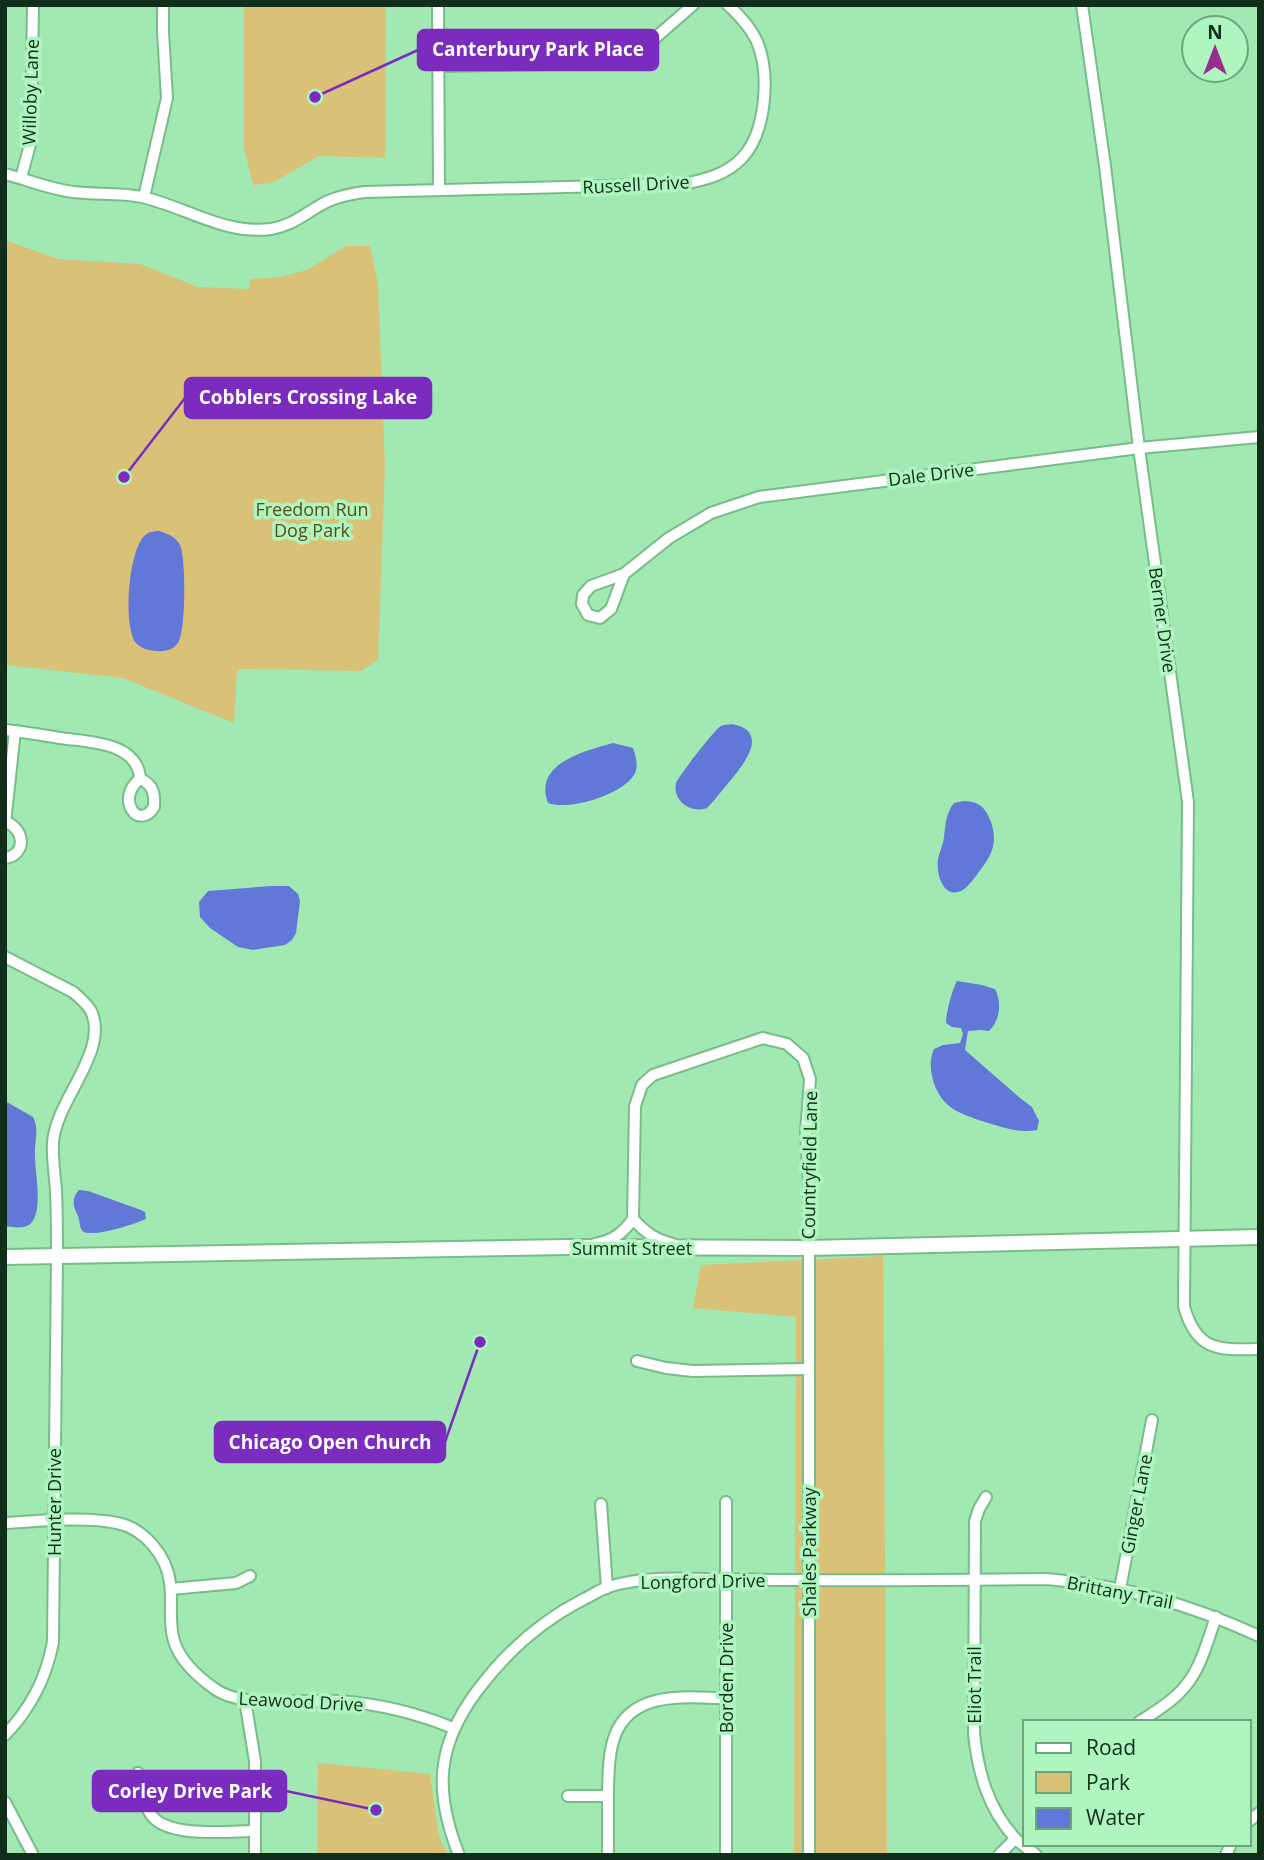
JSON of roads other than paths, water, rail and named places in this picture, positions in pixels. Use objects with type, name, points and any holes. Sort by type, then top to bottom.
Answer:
[{"type":"main road","name":"Summit Street","points":[[5,1257],[567,1247],[808,1248],[1259,1237]]},
{"type":"street","name":"Willoby Lane","points":[[21,178],[31,141],[33,5]]},
{"type":"street","points":[[144,197],[167,98],[163,5]]},
{"type":"street","points":[[438,5],[439,190]]},
{"type":"street","points":[[438,66],[598,63],[623,57],[647,45],[693,5]]},
{"type":"street","name":"Russell Drive","points":[[5,174],[55,189],[144,197],[218,224],[258,230],[293,223],[329,200],[355,193],[683,184],[703,180],[726,171],[749,150],[762,113],[764,84],[757,41],[743,19],[728,5]]},
{"type":"street","name":"Berner Drive","points":[[1082,5],[1188,802],[1184,1306],[1189,1325],[1199,1337],[1213,1346],[1259,1349]]},
{"type":"street","name":"Dale Drive","points":[[624,574],[611,609],[600,618],[588,615],[582,604],[583,595],[591,586],[624,574],[669,538],[711,513],[759,497],[1139,448],[1259,437]]},
{"type":"street","points":[[5,858],[16,854],[20,842],[18,830],[6,822],[10,731],[108,744],[130,758],[140,774],[140,779]]},
{"type":"street","name":"Hunter Drive","points":[[5,957],[73,992],[90,1010],[94,1022],[93,1045],[57,1120],[53,1142],[57,1256],[54,1611],[50,1654],[40,1686],[19,1720],[5,1735]]},
{"type":"street","name":"Countryfield Lane","points":[[633,1219],[635,1106],[642,1085],[653,1075],[763,1038],[787,1044],[793,1049],[803,1058],[810,1079],[806,1133],[809,1182],[808,1248]]},
{"type":"street","points":[[567,1247],[611,1240],[624,1232],[633,1219],[645,1232],[660,1241],[686,1248]]},
{"type":"street","name":"Shales Parkway","points":[[808,1248],[809,1855]]},
{"type":"street","points":[[637,1361],[694,1371],[809,1369]]},
{"type":"street","name":"Ginger Lane","points":[[1120,1589],[1152,1420]]},
{"type":"street","name":"Eliot Trail","points":[[986,1497],[975,1521],[975,1751],[988,1796],[1015,1839],[1023,1845]]},
{"type":"street","name":"Borden Drive","points":[[726,1502],[726,1855]]},
{"type":"street","points":[[601,1504],[607,1588]]},
{"type":"street","name":"Leawood Drive","points":[[5,1523],[100,1520],[134,1529],[147,1539],[163,1561],[170,1580],[174,1643],[181,1656],[204,1681],[233,1698],[362,1703],[422,1716],[453,1728]]},
{"type":"street","points":[[171,1589],[236,1583],[250,1576]]},
{"type":"street","name":"Brittany Trail","points":[[975,1580],[1046,1579],[1120,1589],[1152,1596],[1216,1617],[1259,1636]]},
{"type":"street","name":"Longford Drive","points":[[459,1855],[450,1833],[442,1794],[442,1774],[453,1728],[465,1707],[493,1671],[528,1635],[556,1615],[607,1588],[652,1580],[975,1580]]},
{"type":"street","points":[[1142,1720],[1169,1702],[1188,1684],[1216,1617]]},
{"type":"street","points":[[608,1855],[608,1758],[612,1741],[621,1723],[646,1704],[666,1698],[726,1698]]},
{"type":"street","points":[[245,1700],[255,1761],[255,1855]]},
{"type":"street","points":[[138,1773],[147,1807],[161,1824],[189,1831],[255,1831]]},
{"type":"street","points":[[568,1796],[608,1796]]},
{"type":"street","points":[[5,1802],[33,1855]]},
{"type":"street","points":[[999,1855],[1015,1839]]},
{"type":"water","points":[[159,531],[174,537],[180,545],[184,608],[177,644],[167,650],[152,651],[137,644],[132,635],[129,587],[141,540],[148,533]]},
{"type":"water","points":[[732,724],[744,728],[751,735],[750,752],[707,808],[695,809],[684,805],[677,795],[676,783],[717,729],[722,725]]},
{"type":"water","points":[[613,743],[633,748],[636,769],[628,782],[594,800],[568,805],[548,803],[545,789],[548,778],[555,769],[576,755]]},
{"type":"water","points":[[964,801],[978,804],[987,813],[994,838],[989,857],[973,880],[963,890],[954,892],[945,888],[942,883],[938,859],[948,813],[954,803]]},
{"type":"water","points":[[289,886],[298,894],[300,901],[296,933],[285,945],[253,950],[238,947],[210,928],[200,917],[199,902],[208,891]]},
{"type":"water","points":[[957,981],[995,989],[999,1005],[996,1022],[989,1031],[968,1031],[965,1050],[1032,1107],[1039,1121],[1037,1130],[1012,1130],[960,1113],[945,1103],[935,1087],[931,1066],[934,1049],[960,1043],[963,1034],[961,1028],[946,1023]]},
{"type":"water","points":[[5,1101],[33,1117],[36,1127],[37,1208],[32,1222],[23,1227],[5,1226]]},
{"type":"water","points":[[79,1190],[141,1210],[145,1212],[146,1219],[106,1231],[84,1232],[80,1227],[74,1203]]},
{"type":"place","name":"Canterbury Park Place","points":[[315,97]]},
{"type":"place","name":"Cobblers Crossing Lake","points":[[124,477]]},
{"type":"place","name":"Chicago Open Church","points":[[480,1342]]},
{"type":"place","name":"Corley Drive Park","points":[[376,1810]]},
{"type":"park label","name":"Freedom Run Dog Park","points":[[312,519]]}]
